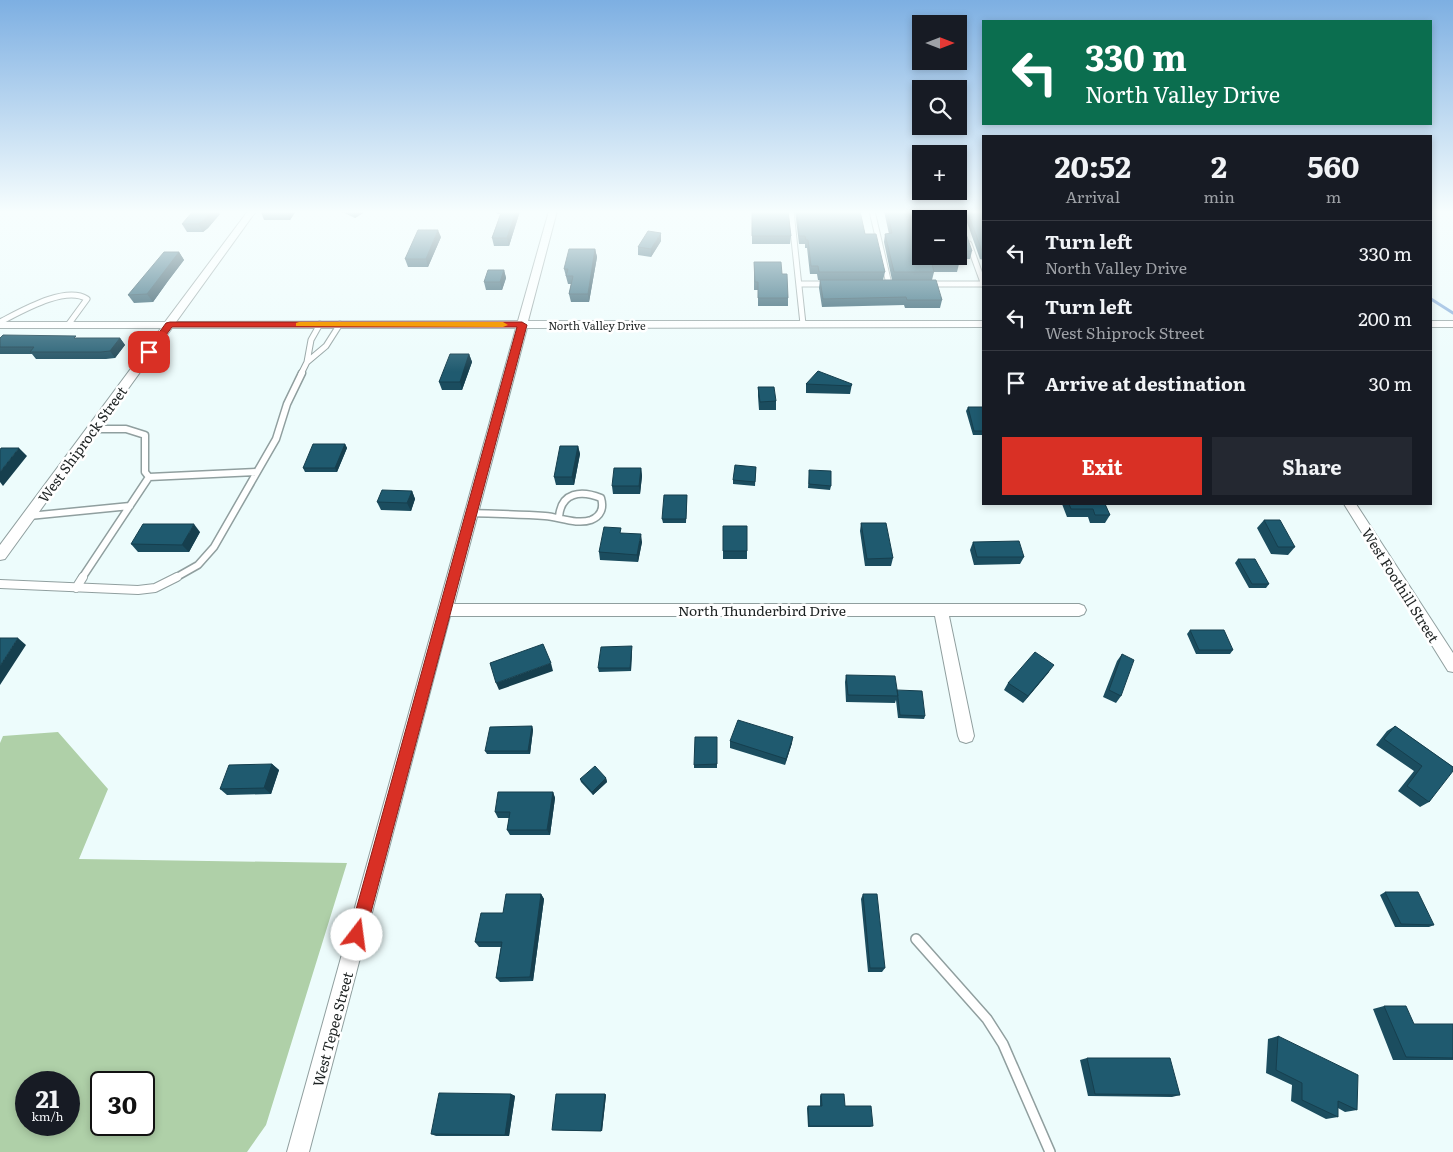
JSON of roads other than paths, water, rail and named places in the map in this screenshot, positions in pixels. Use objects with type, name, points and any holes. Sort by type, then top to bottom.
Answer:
[{"type":"street","name":"West Shiprock Street","points":[[0,556],[213,265]]},
{"type":"street","name":"West Tepee Street","points":[[298,1152],[538,265]]},
{"type":"street","name":"North Valley Drive","points":[[0,323],[68,325],[982,324]]},
{"type":"street","points":[[1432,324],[1453,324]]},
{"type":"street","name":"West Foothill Street","points":[[1351,505],[1453,666]]},
{"type":"street","name":"North Thunderbird Drive","points":[[445,610],[1080,610]]},
{"type":"street","points":[[941,610],[966,736]]},
{"type":"lane","points":[[797,265],[803,324]]},
{"type":"lane","points":[[884,265],[888,284]]},
{"type":"lane","points":[[977,265],[982,278]]},
{"type":"lane","points":[[799,284],[839,284]]},
{"type":"lane","points":[[878,284],[895,284]]},
{"type":"lane","points":[[920,284],[982,284]]},
{"type":"lane","points":[[0,323],[54,296],[85,297],[87,299],[84,305],[68,325]]},
{"type":"lane","points":[[0,584],[138,590],[155,588],[198,565],[214,547],[232,518],[276,439],[287,404],[307,362],[311,340],[320,324]]},
{"type":"lane","points":[[307,362],[326,346],[340,324]]},
{"type":"lane","points":[[93,429],[128,429],[145,435],[145,472],[149,477],[196,477],[257,472]]},
{"type":"lane","points":[[76,588],[149,477]]},
{"type":"lane","points":[[471,513],[559,517],[587,521],[602,512],[601,498],[592,494],[574,494],[564,500],[558,511],[559,517]]},
{"type":"lane","points":[[29,516],[130,506]]},
{"type":"lane","points":[[916,939],[983,1014],[1003,1044],[1050,1152]]},
{"type":"waterway","points":[[1432,300],[1453,313]]}]
